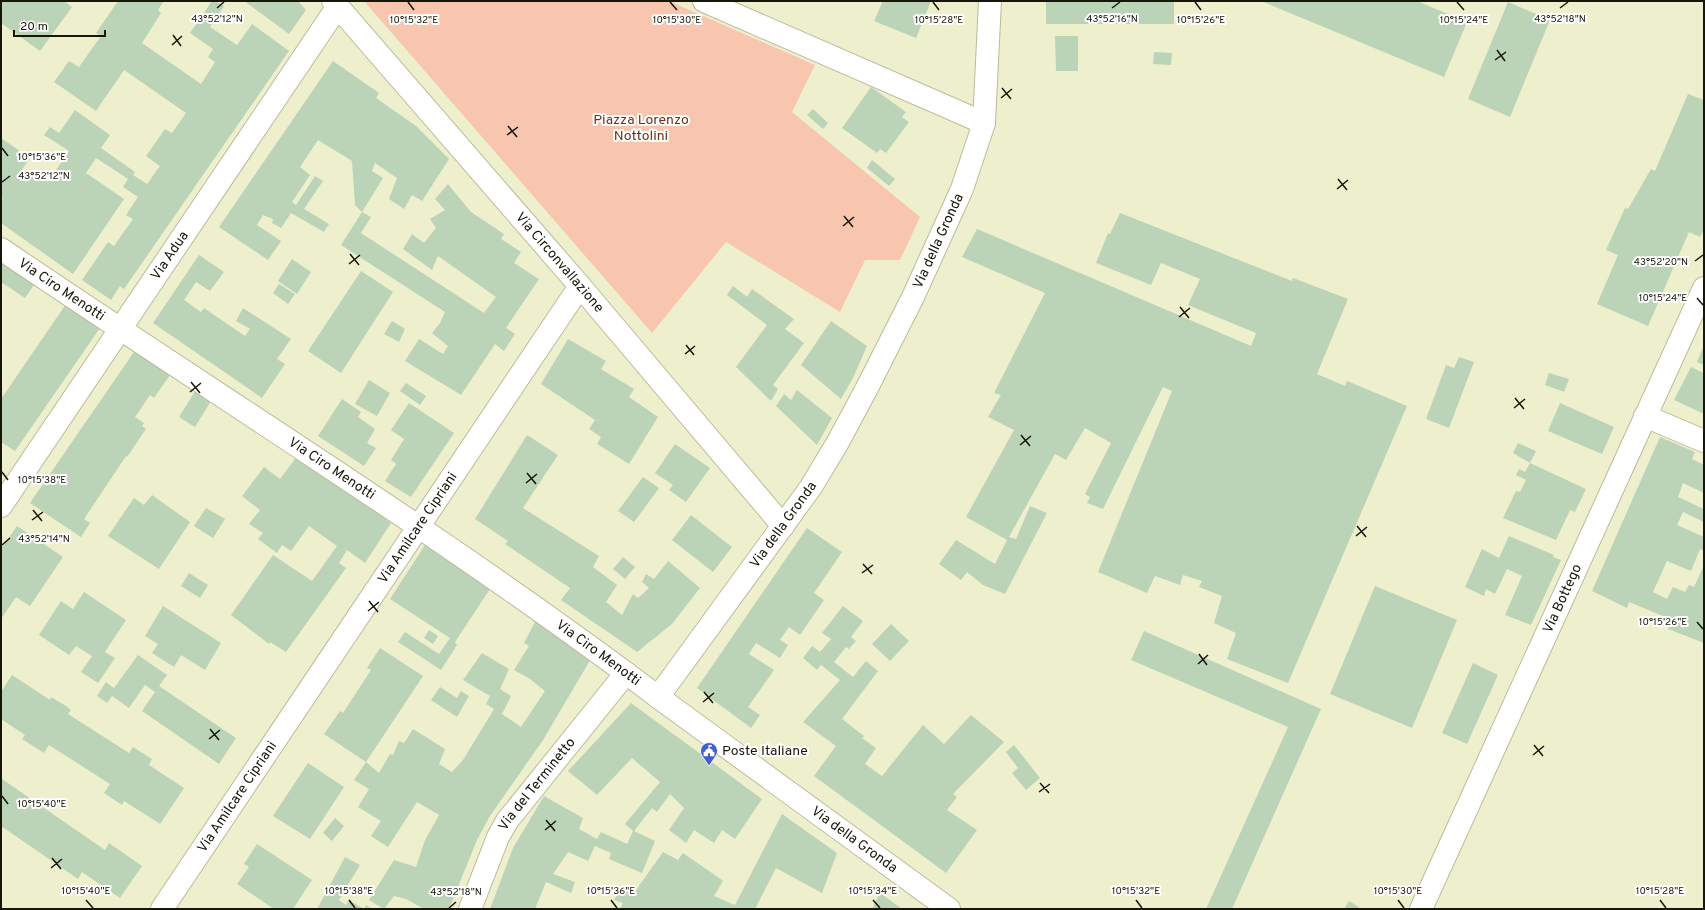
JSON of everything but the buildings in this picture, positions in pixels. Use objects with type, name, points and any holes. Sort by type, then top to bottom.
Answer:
[{"type":"street","points":[[704,1],[984,123]]},
{"type":"street","name":"Via della Gronda","points":[[949,909],[658,697],[811,487],[838,442],[872,379],[916,290],[962,189],[984,123],[990,1]]},
{"type":"street","name":"Via Circonvallazione","points":[[336,4],[580,286],[783,526]]},
{"type":"street","name":"Via Adua","points":[[1,506],[120,330],[336,4]]},
{"type":"street","name":"Via Ciro Menotti","points":[[1,249],[120,330],[418,526],[658,697]]},
{"type":"street","name":"Via Amilcare Cipriani","points":[[162,909],[580,286]]},
{"type":"street","name":"Via Bottego","points":[[1421,909],[1704,288]]},
{"type":"street","points":[[1645,416],[1704,441]]},
{"type":"street","name":"Via del Terminetto","points":[[470,909],[498,837],[507,821],[519,803],[626,673]]},
{"type":"green space","name":"Piazza Lorenzo Nottolini","points":[[364,1],[669,1],[815,65],[792,112],[920,217],[900,260],[865,260],[840,312],[726,242],[652,333]]},
{"type":"place","name":"Poste Italiane","points":[[709,766]]}]
